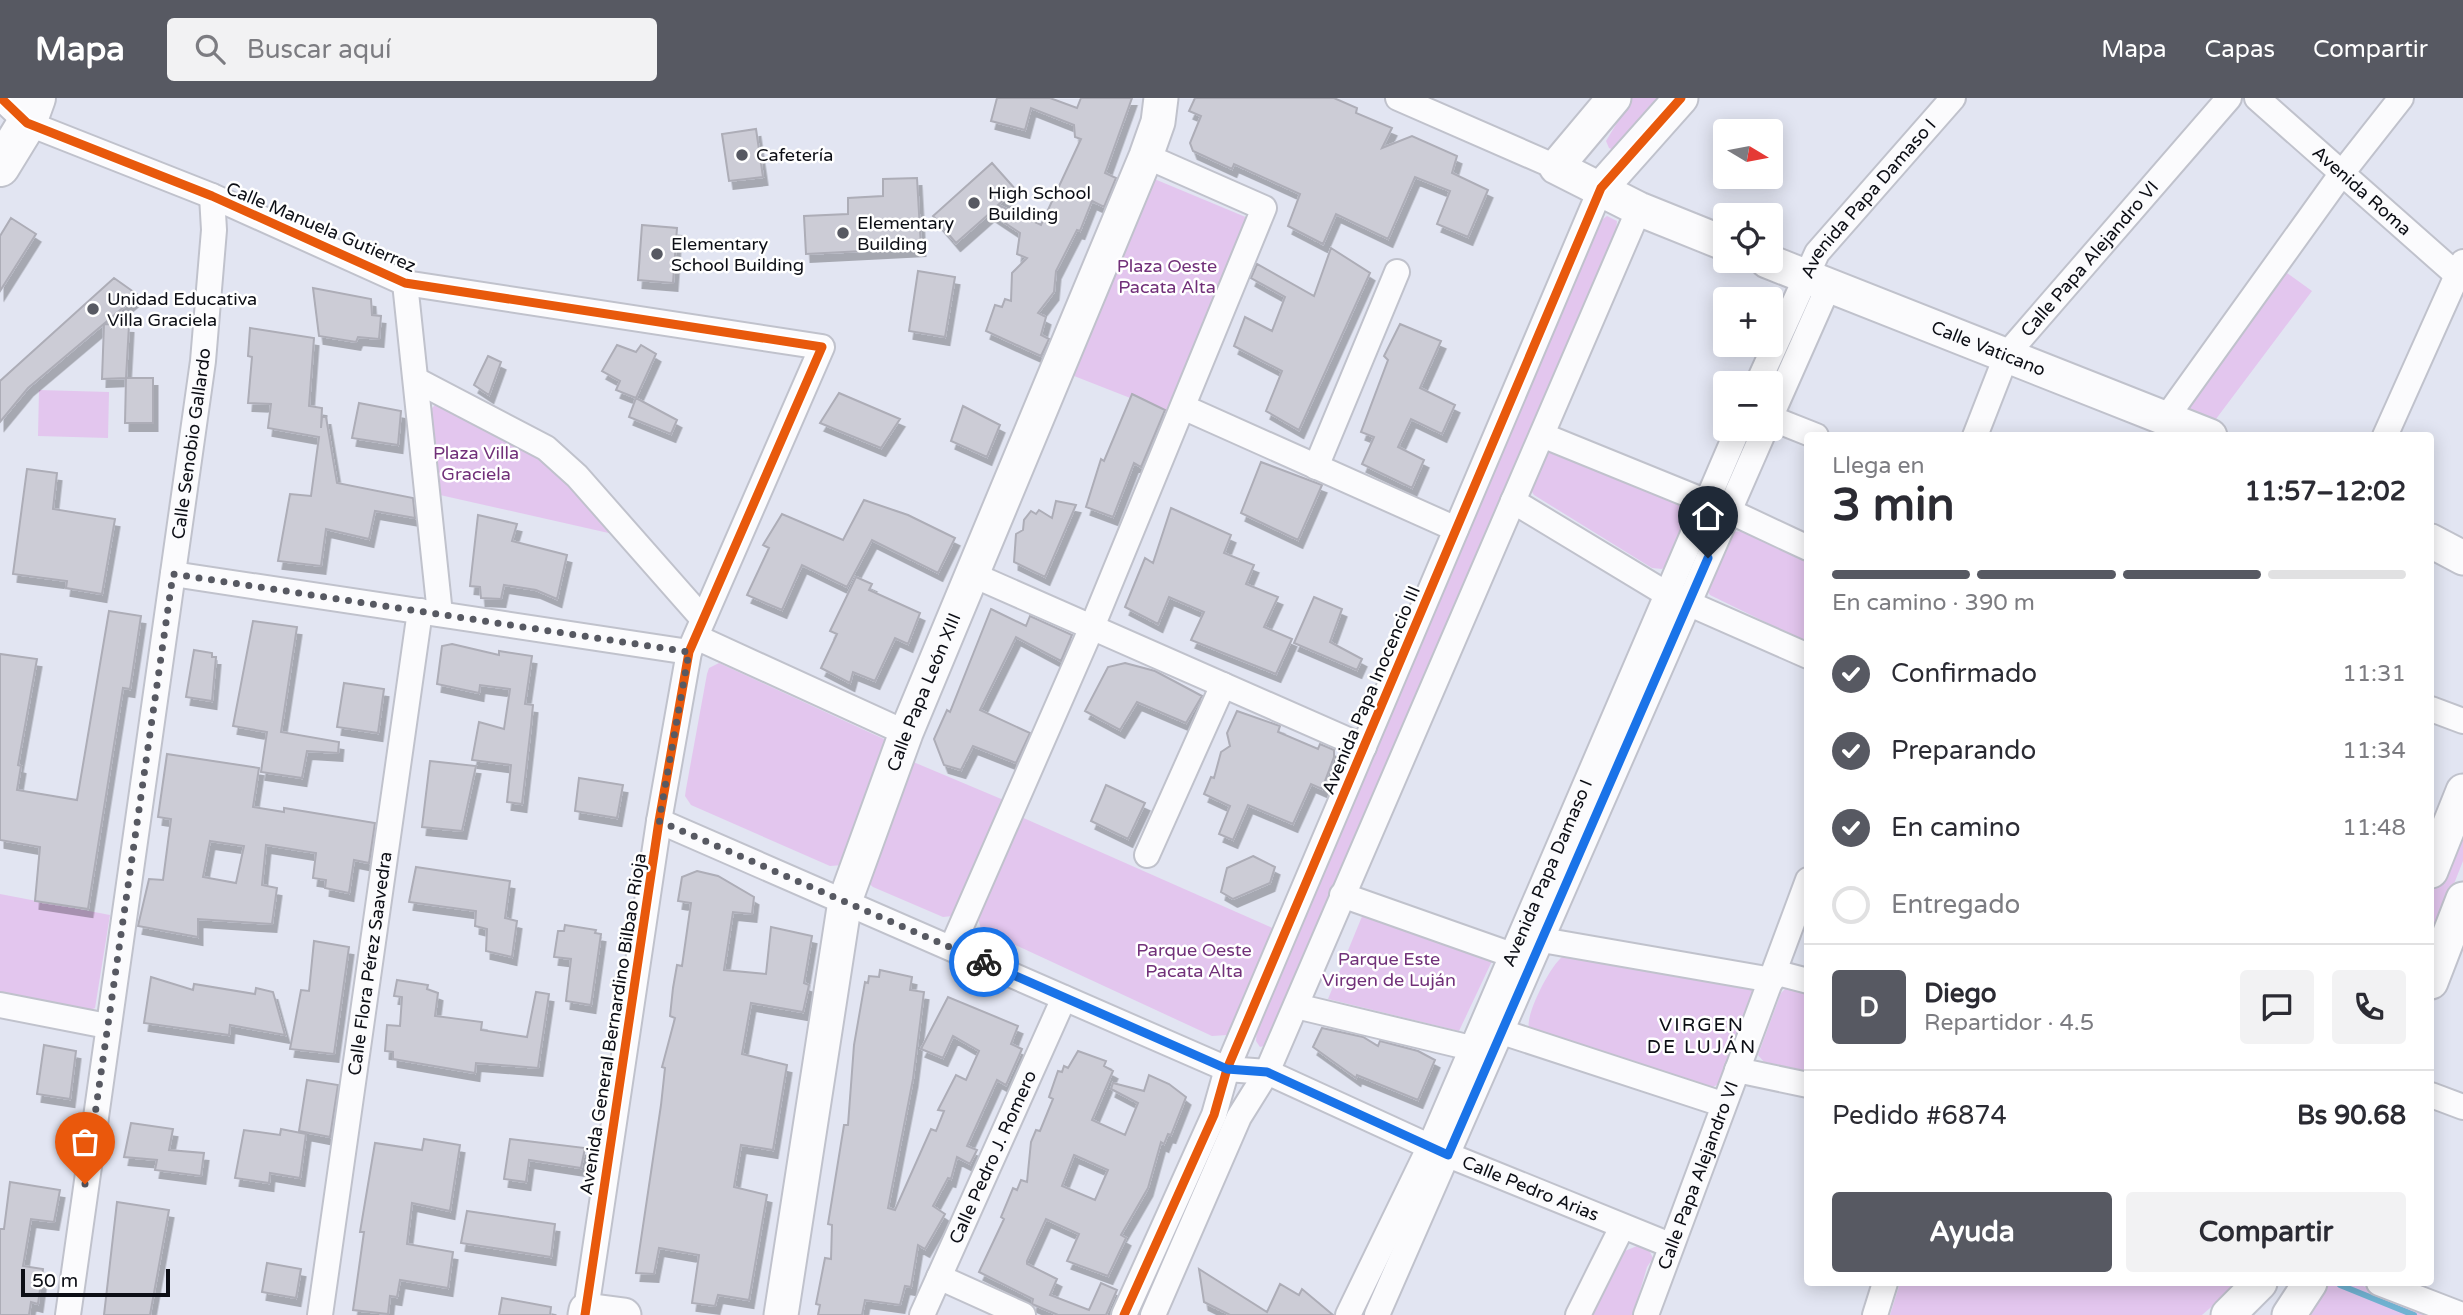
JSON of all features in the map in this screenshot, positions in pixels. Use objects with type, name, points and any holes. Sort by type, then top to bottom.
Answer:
[{"type":"highway","points":[[0,167],[21,106]]},
{"type":"street","name":"Calle Papa León XIII","points":[[781,1315],[845,901],[906,733],[1146,156],[1158,122],[1161,98]]},
{"type":"street","points":[[1398,98],[1556,167],[1639,209],[1713,239]]},
{"type":"street","points":[[1556,167],[1614,98]]},
{"type":"street","name":"Avenida Papa Inocencio III","points":[[1132,1312],[1214,1115],[1227,1069],[1601,188],[1681,98]]},
{"type":"street","name":"Avenida Papa Damaso I","points":[[1783,382],[1817,281],[1817,253],[1953,98]]},
{"type":"street","name":"Calle Papa Alejandro VI","points":[[1977,432],[2007,354],[2229,98]]},
{"type":"street","name":"Avenida Roma","points":[[2257,98],[2342,173],[2460,268]]},
{"type":"street","points":[[2166,418],[2342,173],[2401,98]]},
{"type":"street","name":"Calle Manuela Gutierrez","points":[[21,106],[405,283],[822,347]]},
{"type":"street","points":[[952,947],[1092,627],[1264,208],[1146,156]]},
{"type":"street","name":"Calle Senobio Gallardo","points":[[68,1315],[203,362],[214,230],[212,196]]},
{"type":"street","points":[[1153,1315],[1239,1117],[1267,1072],[1639,209]]},
{"type":"street","name":"Calle Vaticano","points":[[1783,267],[2200,432]]},
{"type":"street","points":[[2387,432],[2460,268]]},
{"type":"street","points":[[1316,467],[1396,272]]},
{"type":"street","name":"Avenida Papa Damaso I","points":[[1765,371],[1817,281]]},
{"type":"street","name":"Calle Flora Pérez Saavedra","points":[[320,1315],[430,613],[418,381],[405,283]]},
{"type":"street","name":"Avenida General Bernardino Bilbao Rioja","points":[[586,1312],[659,821],[696,636],[822,347]]},
{"type":"street","points":[[418,381],[546,448],[577,476],[696,636]]},
{"type":"street","points":[[1183,407],[1456,529]]},
{"type":"street","points":[[1783,422],[1807,432]]},
{"type":"street","points":[[1542,435],[1705,504],[1729,511],[1804,546]]},
{"type":"street","name":"Avenida Papa Damaso I","points":[[1348,1315],[1502,1031],[1542,940],[1676,598],[1705,504],[1733,441]]},
{"type":"street","name":"Avenida Papa Damaso I","points":[[1377,1315],[1439,1150],[1471,1048],[1676,598],[1729,511],[1760,441]]},
{"type":"street","points":[[1513,502],[1676,598],[1804,654]]},
{"type":"street","points":[[2434,543],[2463,558]]},
{"type":"street","points":[[173,574],[430,613],[696,636],[906,733]]},
{"type":"street","points":[[971,574],[1364,747]]},
{"type":"street","points":[[1147,855],[1223,685]]},
{"type":"street","points":[[2434,710],[2463,721]]},
{"type":"street","points":[[2434,864],[2463,791]]},
{"type":"street","name":"Calle Pedro Arias","points":[[659,821],[1227,1069],[1267,1072],[1439,1150],[1670,1245]]},
{"type":"street","name":"Calle Papa Alejandro VI","points":[[1646,1315],[1722,1104],[1804,891]]},
{"type":"street","points":[[1342,895],[1512,955]]},
{"type":"street","points":[[2434,974],[2463,899]]},
{"type":"street","points":[[1542,940],[1804,980]]},
{"type":"street","name":"Calle Pedro J. Romero","points":[[922,1315],[1064,998]]},
{"type":"street","points":[[0,1005],[107,1026]]},
{"type":"street","points":[[1296,1006],[1471,1048]]},
{"type":"street","points":[[1502,1031],[1722,1104]]},
{"type":"street","points":[[1737,1070],[1804,1084]]},
{"type":"street","points":[[2434,1095],[2463,1107]]},
{"type":"street","points":[[1578,1315],[1622,1227]]},
{"type":"street","points":[[939,1277],[1023,1315]]},
{"type":"street","points":[[1875,1315],[1884,1286]]},
{"type":"street","points":[[2228,1315],[2257,1286]]},
{"type":"street","points":[[2289,1315],[2308,1286]]},
{"type":"street","points":[[2387,1286],[2462,1315]]},
{"type":"street","points":[[586,1312],[624,1315]]},
{"type":"green space","points":[[1632,98],[1668,98],[1616,151],[1609,148],[1606,141]]},
{"type":"green space","name":"Plaza Oeste Pacata Alta","points":[[1152,178],[1248,218],[1166,412],[1069,374]]},
{"type":"green space","points":[[1607,216],[1617,221],[1616,230],[1268,1045],[1260,1047],[1256,1041],[1257,1028],[1599,222]]},
{"type":"green space","points":[[2283,270],[2312,291],[2213,423],[2195,416],[2189,408],[2191,395]]},
{"type":"green space","points":[[39,390],[109,392],[108,438],[38,436]]},
{"type":"green space","name":"Plaza Villa Graciela","points":[[439,401],[523,446],[553,470],[613,534],[440,495],[431,409]]},
{"type":"green space","points":[[1547,447],[1689,508],[1690,512],[1667,565],[1662,569],[1652,568],[1534,495],[1530,489]]},
{"type":"green space","points":[[1743,531],[1804,559],[1804,641],[1710,595],[1707,590],[1732,532]]},
{"type":"green space","points":[[719,663],[886,740],[888,748],[843,865],[830,866],[691,805],[685,796],[707,674],[709,668]]},
{"type":"green space","points":[[911,761],[1006,801],[953,916],[943,917],[873,887],[866,881]]},
{"type":"green space","points":[[2463,815],[2463,861],[2434,934],[2434,889]]},
{"type":"green space","name":"Parque Oeste Pacata Alta","points":[[1019,816],[1277,930],[1234,1030],[1227,1035],[1212,1036],[981,929],[977,915]]},
{"type":"green space","points":[[0,894],[110,915],[95,1008],[88,1011],[0,997]]},
{"type":"green space","name":"Parque Este Virgen de Luján","points":[[1363,914],[1492,961],[1459,1031],[1328,999]]},
{"type":"green space","points":[[1565,955],[1753,988],[1755,992],[1724,1081],[1711,1088],[1529,1028],[1531,1012],[1541,989],[1553,967]]},
{"type":"green space","points":[[1790,984],[1804,987],[1804,1070],[1764,1062],[1758,1055],[1781,993]]},
{"type":"green space","points":[[1637,1246],[1648,1248],[1653,1258],[1647,1267],[1633,1315],[1589,1315],[1620,1253]]},
{"type":"green space","points":[[1899,1286],[2236,1286],[2202,1315],[1890,1315]]},
{"type":"green space","points":[[2325,1286],[2363,1286],[2439,1315],[2310,1315]]},
{"type":"building","points":[[997,98],[1050,98],[1077,108],[1081,98],[1132,98],[1105,173],[1116,178],[1104,207],[1092,201],[1080,231],[1077,230],[1056,271],[1054,292],[1038,313],[1046,317],[1041,335],[1049,339],[1041,356],[986,331],[995,305],[1002,307],[1005,299],[1011,301],[1012,273],[1027,258],[1017,254],[1020,233],[990,213],[956,243],[933,216],[992,163],[1016,190],[998,205],[1041,225],[1081,139],[1075,137],[1074,125],[1031,108],[1025,130],[991,121]]},
{"type":"building","points":[[1195,98],[1334,98],[1357,108],[1356,113],[1392,128],[1382,148],[1412,136],[1457,156],[1452,173],[1488,190],[1468,237],[1437,224],[1450,191],[1415,177],[1388,239],[1336,214],[1323,244],[1288,226],[1300,194],[1234,164],[1232,169],[1193,151],[1190,143],[1201,116],[1189,111]]},
{"type":"building","name":"Cafetería","points":[[756,129],[763,177],[729,181],[722,134]]},
{"type":"building","points":[[917,178],[921,248],[806,254],[804,216],[848,214],[848,198],[883,196],[883,179]]},
{"type":"building","points":[[11,218],[36,234],[0,291],[0,236]]},
{"type":"building","name":"Elementary School Building","points":[[642,225],[677,228],[673,283],[638,280]]},
{"type":"building","points":[[1331,248],[1370,273],[1299,430],[1266,411],[1282,371],[1234,346],[1245,317],[1272,331],[1285,297],[1251,278],[1257,264],[1314,296]]},
{"type":"building","name":"Elementary Building","points":[[918,271],[955,277],[945,337],[909,331]]},
{"type":"building","points":[[114,278],[138,295],[28,388],[0,422],[0,381]]},
{"type":"building","points":[[313,288],[371,299],[372,315],[381,316],[379,339],[358,337],[356,342],[319,336]]},
{"type":"building","points":[[104,324],[129,325],[126,378],[102,379]]},
{"type":"building","points":[[1400,324],[1441,341],[1420,388],[1455,405],[1442,434],[1411,419],[1398,447],[1424,460],[1412,488],[1362,464],[1374,437],[1361,432],[1388,360],[1384,356]]},
{"type":"building","points":[[250,328],[314,338],[309,406],[322,408],[321,428],[322,417],[326,417],[337,483],[413,498],[415,518],[375,511],[369,539],[326,529],[321,566],[278,561],[290,494],[311,496],[319,437],[268,428],[271,404],[248,403],[252,357],[248,356]]},
{"type":"building","points":[[617,345],[636,352],[641,345],[656,354],[636,398],[616,390],[620,381],[602,371]]},
{"type":"building","points":[[488,356],[501,362],[489,395],[474,385]]},
{"type":"building","points":[[126,378],[153,378],[153,423],[125,423]]},
{"type":"building","points":[[839,393],[900,419],[881,448],[820,423]]},
{"type":"building","points":[[1132,394],[1165,410],[1141,467],[1134,463],[1113,517],[1086,507],[1101,459],[1104,461]]},
{"type":"building","points":[[636,398],[677,420],[671,434],[629,417]]},
{"type":"building","points":[[359,403],[401,411],[398,445],[352,438]]},
{"type":"building","points":[[963,406],[1000,425],[987,457],[951,441]]},
{"type":"building","points":[[1261,462],[1322,485],[1298,540],[1241,513]]},
{"type":"building","points":[[27,469],[57,473],[53,509],[115,519],[102,594],[66,588],[67,581],[13,574]]},
{"type":"building","points":[[864,500],[908,515],[955,538],[938,573],[872,540],[847,587],[802,565],[782,610],[747,595],[769,548],[763,545],[782,514],[843,540]]},
{"type":"building","points":[[1056,501],[1076,505],[1045,577],[1014,562],[1016,534],[1023,530],[1024,520],[1031,511],[1036,514],[1039,510],[1052,518]]},
{"type":"building","points":[[1171,508],[1231,535],[1224,553],[1254,565],[1246,584],[1278,597],[1264,627],[1292,639],[1276,674],[1191,640],[1204,612],[1169,597],[1158,624],[1125,607],[1145,558],[1153,563]]},
{"type":"building","points":[[478,515],[517,524],[512,541],[567,555],[557,599],[536,590],[504,585],[501,599],[481,598],[480,587],[470,586]]},
{"type":"building","points":[[856,577],[872,584],[869,590],[920,613],[908,644],[895,638],[875,681],[853,672],[850,683],[821,668],[837,634],[830,631]]},
{"type":"building","points":[[1314,597],[1342,609],[1330,642],[1362,659],[1357,670],[1294,643]]},
{"type":"building","points":[[991,609],[1026,626],[1030,616],[1072,635],[1061,661],[1016,637],[980,710],[1030,733],[1016,763],[973,746],[961,770],[944,765],[934,739],[947,710],[950,712]]},
{"type":"building","points":[[109,611],[141,616],[130,689],[123,688],[88,909],[35,901],[40,847],[0,840],[0,654],[37,659],[18,765],[21,766],[17,790],[77,800]]},
{"type":"building","points":[[253,621],[297,627],[281,732],[339,742],[338,753],[307,751],[302,778],[261,772],[267,732],[233,726]]},
{"type":"building","points":[[452,644],[499,655],[499,651],[532,656],[525,704],[533,705],[522,804],[507,802],[511,765],[472,760],[479,722],[504,729],[510,689],[480,685],[479,693],[437,684],[442,646]]},
{"type":"building","points":[[194,650],[212,653],[212,657],[216,657],[212,701],[186,697]]},
{"type":"building","points":[[1125,663],[1155,671],[1202,696],[1186,723],[1137,702],[1120,730],[1085,711],[1108,667]]},
{"type":"building","points":[[344,683],[384,689],[378,733],[337,727]]},
{"type":"building","points":[[1237,711],[1280,726],[1278,732],[1318,749],[1320,744],[1334,750],[1334,757],[1322,789],[1311,784],[1293,824],[1248,805],[1233,840],[1219,834],[1230,806],[1204,794],[1211,777],[1214,778],[1221,752],[1230,746],[1227,733]]},
{"type":"building","points":[[167,754],[259,768],[253,807],[284,812],[284,808],[375,823],[369,863],[354,860],[349,893],[325,888],[326,880],[313,878],[316,853],[266,845],[262,885],[277,888],[272,924],[198,919],[198,937],[138,926],[149,879],[163,880],[171,819],[158,817]],"holes":[[[210,841],[244,846],[236,883],[203,877]]]},
{"type":"building","points":[[430,761],[476,766],[462,831],[422,827]]},
{"type":"building","points":[[579,778],[623,785],[617,818],[575,811]]},
{"type":"building","points":[[1106,785],[1145,803],[1128,839],[1091,821]]},
{"type":"building","points":[[1253,856],[1275,867],[1270,883],[1233,899],[1221,892],[1227,868]]},
{"type":"building","points":[[416,867],[510,881],[505,918],[517,921],[512,957],[486,951],[487,929],[475,926],[476,911],[409,902]]},
{"type":"building","points":[[697,871],[718,876],[754,897],[752,914],[733,912],[724,970],[766,974],[771,927],[812,936],[804,983],[809,985],[803,1012],[751,1003],[742,1054],[787,1065],[773,1150],[741,1145],[734,1187],[767,1195],[749,1300],[718,1295],[715,1306],[692,1303],[699,1255],[659,1248],[654,1274],[636,1273],[661,1105],[665,1068],[662,1067],[675,1018],[670,1016],[673,988],[677,965],[682,966],[691,903],[678,901],[682,877]]},
{"type":"building","points":[[565,925],[596,930],[595,933],[601,934],[591,1005],[566,1001],[571,959],[554,957],[558,931],[564,931]]},
{"type":"building","points":[[314,941],[349,947],[334,1054],[290,1049],[301,990],[309,991]]},
{"type":"building","points":[[880,970],[912,977],[910,990],[924,992],[913,1079],[888,1208],[895,1210],[931,1129],[936,1131],[944,1111],[938,1110],[956,1075],[966,1080],[979,1051],[953,1036],[943,1058],[921,1049],[948,997],[1018,1026],[1011,1044],[1022,1049],[1006,1085],[997,1080],[967,1146],[977,1150],[970,1164],[957,1157],[951,1179],[948,1178],[933,1206],[945,1214],[925,1249],[918,1245],[911,1287],[905,1286],[900,1305],[865,1300],[862,1315],[818,1315],[820,1305],[816,1304],[825,1258],[831,1259],[832,1225],[828,1224],[844,1125],[848,1125],[854,1045],[865,982],[868,983],[869,976],[879,977]]},
{"type":"building","points":[[151,977],[193,990],[194,984],[255,994],[256,988],[273,992],[285,1035],[230,1025],[229,1035],[144,1023]]},
{"type":"building","points":[[397,980],[428,985],[427,989],[438,993],[435,1016],[482,1022],[481,1030],[527,1037],[536,992],[549,994],[538,1068],[476,1063],[475,1073],[393,1059],[393,1052],[385,1051],[387,1025],[400,1026],[402,997],[394,996]]},
{"type":"building","points":[[1322,1028],[1363,1037],[1378,1046],[1380,1041],[1418,1051],[1435,1060],[1418,1100],[1357,1075],[1356,1078],[1313,1047]]},
{"type":"building","points":[[44,1045],[76,1051],[70,1099],[37,1094]]},
{"type":"building","points":[[1078,1051],[1106,1061],[1104,1066],[1113,1071],[1092,1120],[1125,1135],[1138,1103],[1111,1089],[1113,1083],[1144,1091],[1149,1075],[1169,1084],[1186,1097],[1171,1135],[1168,1134],[1164,1144],[1161,1142],[1148,1188],[1121,1235],[1126,1238],[1108,1276],[1067,1261],[1079,1234],[1046,1219],[1027,1261],[1027,1264],[1057,1279],[1050,1295],[1089,1310],[1101,1283],[1117,1290],[1106,1315],[1058,1315],[1032,1304],[1033,1299],[979,1272],[1004,1219],[1001,1217],[1013,1188],[1017,1190],[1021,1180],[1027,1182],[1031,1142],[1036,1130],[1040,1131],[1053,1099],[1049,1097],[1058,1071],[1062,1072],[1064,1066],[1068,1068]],"holes":[[[1074,1155],[1108,1170],[1095,1200],[1062,1186]]]},
{"type":"building","points":[[307,1080],[338,1085],[330,1137],[299,1131]]},
{"type":"building","points":[[131,1123],[173,1129],[169,1150],[204,1153],[201,1176],[155,1170],[157,1160],[124,1157]]},
{"type":"building","points":[[281,1129],[306,1134],[300,1178],[270,1173],[269,1183],[235,1178],[244,1130],[280,1135]]},
{"type":"building","points":[[424,1139],[460,1145],[450,1211],[412,1203],[407,1244],[453,1252],[448,1288],[400,1280],[397,1297],[390,1296],[388,1314],[353,1310],[364,1232],[360,1232],[375,1143],[422,1150]]},
{"type":"building","points":[[510,1139],[585,1148],[581,1168],[529,1160],[526,1182],[504,1179]]},
{"type":"building","points":[[10,1182],[60,1190],[54,1222],[31,1219],[23,1266],[43,1269],[38,1304],[31,1302],[29,1315],[0,1315],[0,1229],[4,1229]]},
{"type":"building","points":[[117,1202],[169,1210],[150,1315],[104,1315]]},
{"type":"building","points":[[467,1211],[555,1224],[551,1257],[461,1243]]},
{"type":"building","points":[[267,1263],[301,1269],[296,1298],[262,1292]]},
{"type":"building","points":[[1199,1269],[1267,1312],[1280,1284],[1299,1295],[1302,1289],[1333,1315],[1230,1315],[1204,1302]]},
{"type":"building","points":[[502,1298],[551,1307],[550,1315],[499,1315]]},
{"type":"waterway","points":[[2342,1286],[2414,1315]]},
{"type":"cycle path","points":[[1,98],[27,123],[212,196],[405,283],[822,347],[689,652],[659,821],[585,1315]]},
{"type":"cycle path","points":[[1124,1315],[1214,1115],[1227,1069],[1601,188],[1681,98]]},
{"type":"way so far","points":[[85,1184],[173,574],[689,652],[659,821],[984,962]]},
{"type":"place","name":"Cafetería","points":[[742,155]]},
{"type":"place","name":"High School Building","points":[[974,203]]},
{"type":"place","name":"Elementary Building","points":[[843,233]]},
{"type":"place","name":"Elementary School Building","points":[[657,254]]},
{"type":"place","name":"Unidad Educativa Villa Graciela","points":[[93,309]]},
{"type":"district","name":"VIRGEN DE LUJÁN","points":[[1702,1036]]},
{"type":"route","points":[[984,962],[1227,1069],[1267,1072],[1448,1155],[1708,558]]}]
